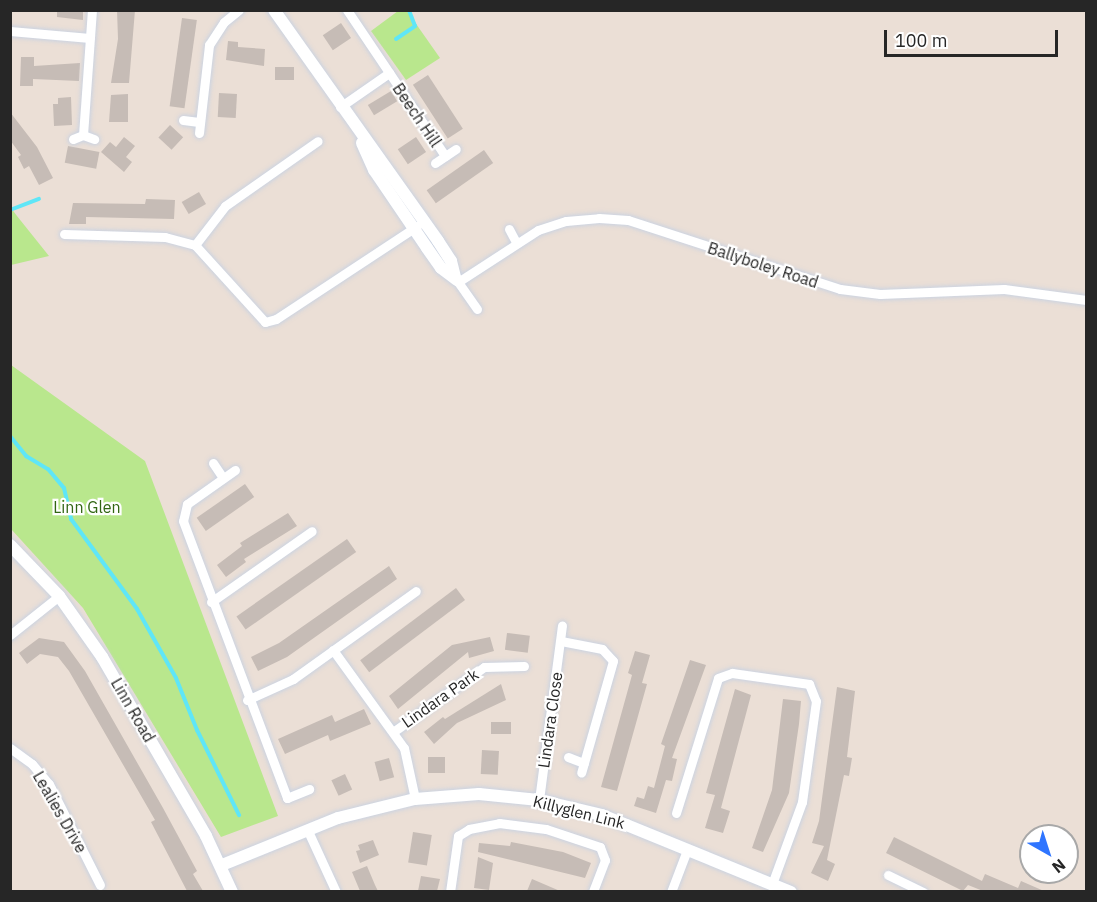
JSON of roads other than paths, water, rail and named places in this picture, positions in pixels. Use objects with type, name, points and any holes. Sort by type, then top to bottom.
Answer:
[{"type":"street","points":[[92,10],[78,137],[94,140]]},
{"type":"street","points":[[199,133],[210,45],[224,22],[239,10]]},
{"type":"street","points":[[274,10],[356,131],[374,170],[419,225],[441,268],[457,280],[477,309]]},
{"type":"street","name":"Beech Hill","points":[[347,10],[446,156]]},
{"type":"street","points":[[10,31],[90,38]]},
{"type":"street","name":"Beech Hill","points":[[340,107],[389,73]]},
{"type":"street","points":[[183,120],[199,122]]},
{"type":"street","points":[[195,245],[225,206],[318,141]]},
{"type":"street","name":"Beech Hill","points":[[435,163],[456,149]]},
{"type":"street","name":"Ballyboley Road","points":[[457,280],[516,242],[566,221],[628,220],[840,289],[880,294],[1004,289],[1086,300]]},
{"type":"street","points":[[64,234],[165,237],[195,245],[265,322],[286,313],[419,225]]},
{"type":"street","points":[[509,229],[516,242]]},
{"type":"street","points":[[213,463],[223,478]]},
{"type":"street","points":[[235,470],[187,504],[183,514],[211,602],[247,700],[287,798],[309,789]]},
{"type":"street","points":[[211,602],[312,531]]},
{"type":"street","name":"Linn Road","points":[[10,545],[59,596],[120,686],[222,865],[232,891]]},
{"type":"street","points":[[247,700],[287,683],[416,591]]},
{"type":"street","points":[[10,635],[59,596]]},
{"type":"street","name":"Lindara Close","points":[[539,800],[562,626]]},
{"type":"street","points":[[561,641],[602,649],[613,661],[581,773]]},
{"type":"street","name":"Lindara Park","points":[[333,650],[404,748],[415,800]]},
{"type":"street","name":"Lindara Park","points":[[393,732],[484,667],[524,666]]},
{"type":"street","points":[[676,813],[718,678],[733,673],[809,684],[816,701],[802,802],[772,884]]},
{"type":"street","name":"Lealies Drive","points":[[10,748],[32,764],[49,784],[100,885]]},
{"type":"street","name":"Lindara Close","points":[[568,758],[584,763]]},
{"type":"street","name":"Killyglen Link","points":[[222,865],[307,829],[415,800],[479,794],[539,800],[634,826],[687,850],[791,891]]},
{"type":"street","points":[[450,891],[458,836],[469,829],[499,823],[546,829],[600,847],[605,860],[593,891]]},
{"type":"street","points":[[307,829],[336,891]]},
{"type":"street","points":[[671,891],[687,850]]},
{"type":"street","points":[[888,875],[923,891]]},
{"type":"waterway","points":[[396,39],[415,26],[409,10]]},
{"type":"waterway","points":[[10,210],[39,199]]},
{"type":"waterway","points":[[10,436],[26,456],[48,469],[64,488],[71,519],[137,609],[176,678],[197,730],[239,815]]},
{"type":"park label","name":"Linn Glen","points":[[87,507]]}]
